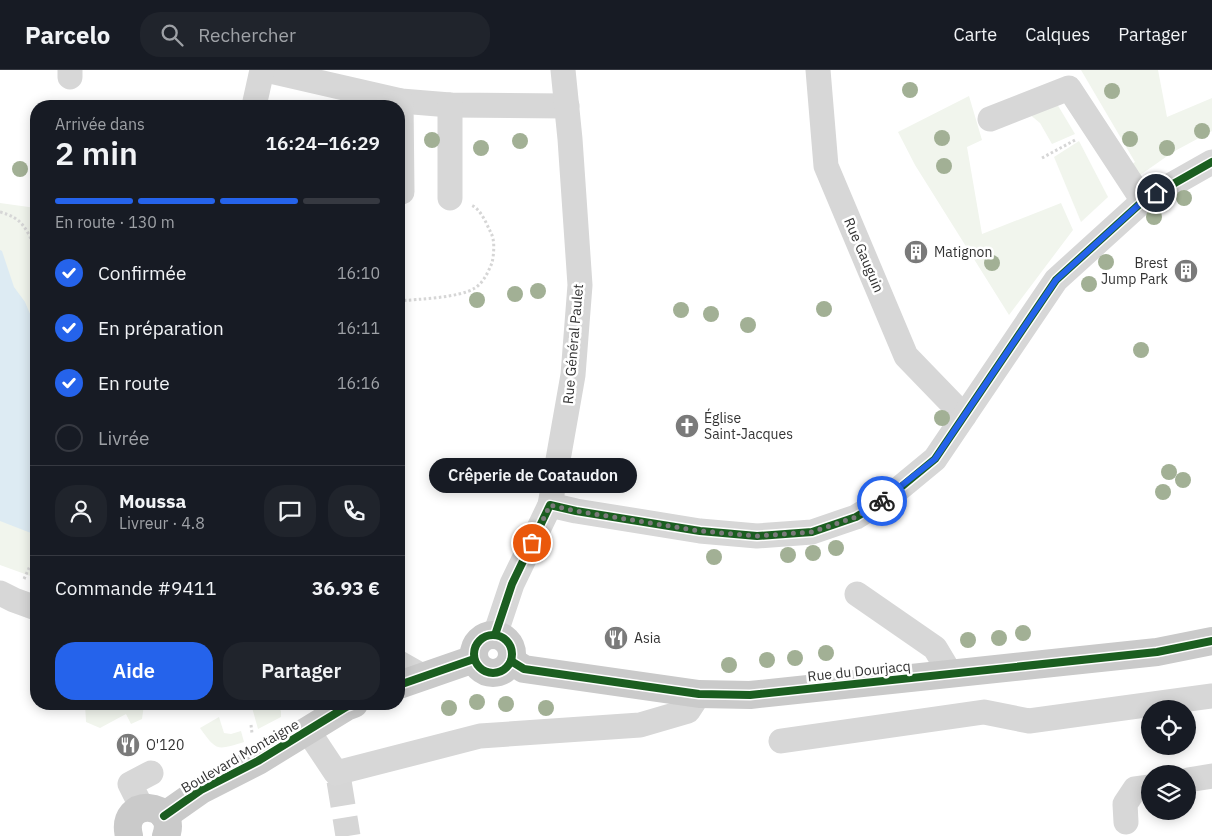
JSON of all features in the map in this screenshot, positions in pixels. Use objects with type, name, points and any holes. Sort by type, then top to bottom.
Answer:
[{"type":"main road","points":[[495,635],[506,640],[512,650],[511,661],[500,672],[484,672],[474,660],[474,650],[478,642],[486,636],[495,635]]},
{"type":"main road","name":"Rue du Dourjacq","points":[[511,661],[524,669],[699,694],[750,695],[1157,652],[1212,641]]},
{"type":"main road","points":[[411,680],[474,660]]},
{"type":"main road","name":"Boulevard Montaigne","points":[[128,836],[128,822],[135,811],[157,820],[201,790],[258,761],[341,710]]},
{"type":"street","points":[[255,100],[262,70]]},
{"type":"street","points":[[266,70],[401,100]]},
{"type":"street","name":"Rue Général Paulet","points":[[495,635],[512,584],[550,505],[573,375],[580,285],[563,70]]},
{"type":"street","name":"Rue Gauguin","points":[[818,70],[826,166],[902,347],[906,356],[964,416]]},
{"type":"street","points":[[990,119],[1069,88],[1143,201]]},
{"type":"street","points":[[405,100],[450,105],[567,106]]},
{"type":"street","points":[[450,105],[450,198]]},
{"type":"street","points":[[550,505],[700,531],[757,536],[812,532],[856,517],[889,497],[935,459],[1056,280],[1143,201],[1212,162]]},
{"type":"street","points":[[0,593],[30,606]]},
{"type":"street","points":[[857,594],[936,648],[950,674]]},
{"type":"street","points":[[308,731],[337,777],[480,736],[640,725],[688,710],[699,694]]},
{"type":"street","points":[[781,741],[984,712],[1029,721],[1212,696]]},
{"type":"street","points":[[151,773],[130,784],[157,820]]},
{"type":"street","points":[[1196,779],[1212,776]]},
{"type":"street","points":[[1126,822],[1126,804],[1135,789],[1141,788]]},
{"type":"path","points":[[1042,158],[1096,129]]},
{"type":"path","points":[[405,300],[450,296],[474,288],[488,275],[494,256],[493,236],[476,207],[450,198]]},
{"type":"path","points":[[0,212],[12,215],[24,226],[30,238]]},
{"type":"path","points":[[250,725],[252,733]]},
{"type":"shaded area","points":[[1081,70],[1158,70],[1167,117],[1212,98],[1212,131],[1173,152],[1133,180],[1126,169],[1135,162]]},
{"type":"shaded area","points":[[969,96],[982,140],[967,147],[982,234],[1061,203],[1073,230],[1009,315],[915,165],[898,132]]},
{"type":"shaded area","points":[[1057,104],[1075,134],[1052,144],[1040,123],[1028,113]]},
{"type":"shaded area","points":[[1079,141],[1108,197],[1081,222],[1054,157]]},
{"type":"shaded area","points":[[0,203],[30,207],[30,576],[0,565]]},
{"type":"shaded area","points":[[0,250],[2,251],[14,287],[25,302],[30,314],[30,533],[0,521]]},
{"type":"shaded area","points":[[85,710],[143,710],[142,719],[131,724],[126,714],[100,728],[86,722]]},
{"type":"shaded area","points":[[253,710],[280,710],[281,717],[258,729]]},
{"type":"shaded area","points":[[219,717],[224,733],[231,734],[241,731],[244,742],[228,747],[218,747],[210,741],[200,728]]},
{"type":"tunnel","points":[[339,781],[348,836]]},
{"type":"cycle path","points":[[495,635],[512,584],[550,505],[700,531],[757,536],[812,532],[856,517],[889,497],[935,459],[1056,280],[1143,201],[1212,162]]},
{"type":"cycle path","points":[[493,635],[500,636],[506,641],[511,647],[512,654],[511,661],[506,667],[500,672],[493,673],[486,672],[480,667],[475,661],[474,654],[475,647],[480,641],[486,636],[493,635]]},
{"type":"cycle path","points":[[511,661],[524,669],[699,694],[750,695],[1157,652],[1212,641]]},
{"type":"cycle path","points":[[405,683],[474,659]]},
{"type":"cycle path","points":[[164,816],[201,790],[258,761],[341,710]]},
{"type":"way so far","points":[[532,543],[550,505],[700,531],[757,536],[812,532],[856,517],[882,501]]},
{"type":"place","name":"Matignon","points":[[916,252]]},
{"type":"place","name":"Brest Jump Park","points":[[1186,271]]},
{"type":"place","name":"Église Saint-Jacques","points":[[687,426]]},
{"type":"place","name":"Crêperie de Coataudon","points":[[532,543]]},
{"type":"place","name":"Asia","points":[[616,638]]},
{"type":"place","name":"O'120","points":[[128,745]]},
{"type":"route","points":[[882,501],[935,459],[1056,280],[1143,201],[1156,193]]}]
